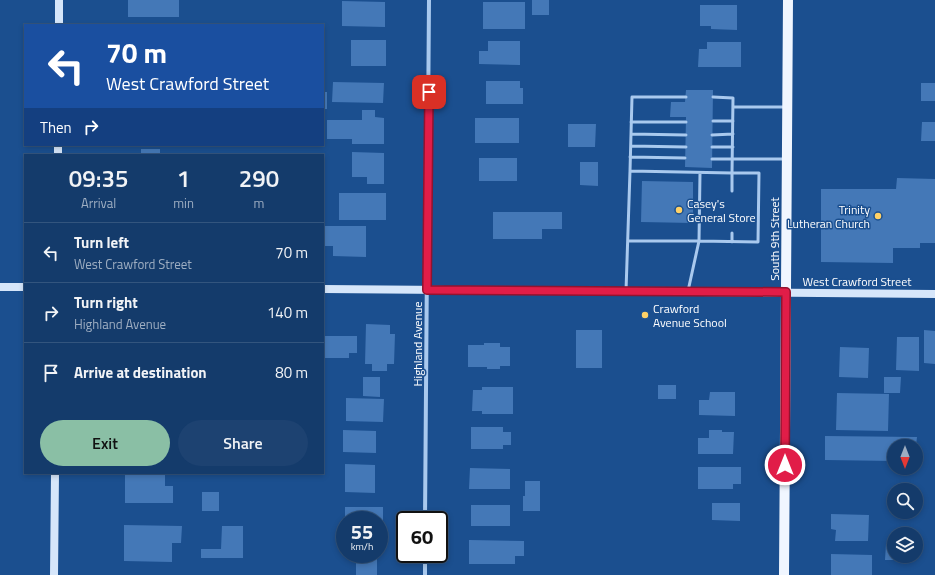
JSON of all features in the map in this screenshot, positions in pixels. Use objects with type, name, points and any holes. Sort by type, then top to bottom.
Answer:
[{"type":"main road","points":[[59,24],[60,0]]},
{"type":"main road","name":"South 9th Street","points":[[784,575],[788,0]]},
{"type":"main road","points":[[0,287],[24,287]]},
{"type":"main road","name":"West Crawford Street","points":[[324,289],[935,294]]},
{"type":"main road","points":[[54,575],[55,474]]},
{"type":"street","name":"Highland Avenue","points":[[425,511],[429,0]]},
{"type":"street","points":[[425,563],[425,575]]},
{"type":"lane","points":[[626,291],[632,97],[686,97]]},
{"type":"lane","points":[[713,97],[733,98],[732,191]]},
{"type":"lane","points":[[732,107],[788,107]]},
{"type":"lane","points":[[712,121],[732,121]]},
{"type":"lane","points":[[631,122],[686,122]]},
{"type":"lane","points":[[631,134],[686,135]]},
{"type":"lane","points":[[712,135],[732,134]]},
{"type":"lane","points":[[631,146],[686,147]]},
{"type":"lane","points":[[712,147],[732,147]]},
{"type":"lane","points":[[630,157],[685,158]]},
{"type":"lane","points":[[712,158],[787,159]]},
{"type":"lane","points":[[628,241],[758,242],[759,173],[630,172]]},
{"type":"lane","points":[[688,292],[699,241],[700,173]]},
{"type":"lane","points":[[732,233],[732,242]]},
{"type":"building","points":[[128,0],[179,0],[179,17],[128,17]]},
{"type":"building","points":[[532,0],[549,0],[549,15],[532,15]]},
{"type":"building","points":[[342,1],[385,2],[385,27],[342,26]]},
{"type":"building","points":[[483,2],[525,2],[525,29],[483,29]]},
{"type":"building","points":[[700,5],[737,5],[737,30],[711,29],[711,26],[700,26]]},
{"type":"building","points":[[351,40],[386,40],[386,66],[351,66]]},
{"type":"building","points":[[488,41],[520,41],[520,65],[479,64],[479,51],[488,51]]},
{"type":"building","points":[[707,42],[741,42],[741,67],[698,67],[699,49],[707,49]]},
{"type":"building","points":[[486,81],[520,81],[520,88],[523,88],[523,104],[486,104]]},
{"type":"building","points":[[333,82],[384,83],[383,103],[332,102]]},
{"type":"building","points":[[921,83],[935,83],[935,101],[921,101]]},
{"type":"building","points":[[686,90],[713,90],[712,168],[685,167],[686,117],[670,117],[671,102],[685,102]]},
{"type":"building","points":[[324,92],[327,92],[327,109],[324,109]]},
{"type":"building","points":[[362,110],[375,110],[375,117],[384,118],[384,144],[352,144],[352,139],[327,139],[327,120],[362,120]]},
{"type":"building","points":[[475,118],[519,118],[519,143],[475,143]]},
{"type":"building","points":[[922,122],[935,122],[935,141],[921,141]]},
{"type":"building","points":[[568,124],[596,124],[595,147],[568,147]]},
{"type":"building","points":[[324,126],[325,126],[324,145]]},
{"type":"building","points":[[141,149],[160,149],[160,154],[141,154]]},
{"type":"building","points":[[352,152],[384,153],[384,184],[367,184],[367,177],[352,177]]},
{"type":"building","points":[[479,158],[517,158],[517,181],[479,181]]},
{"type":"building","points":[[580,162],[598,162],[598,186],[580,185]]},
{"type":"building","name":"Trinity Lutheran Church","points":[[897,178],[935,179],[935,243],[920,243],[920,248],[893,248],[893,263],[821,262],[821,189],[896,189]]},
{"type":"building","points":[[642,181],[693,182],[693,223],[641,222]]},
{"type":"building","points":[[339,193],[386,193],[386,220],[339,220]]},
{"type":"building","points":[[493,212],[562,212],[562,229],[542,229],[542,239],[493,239]]},
{"type":"building","points":[[324,226],[366,226],[366,257],[333,256],[333,246],[324,246]]},
{"type":"building","points":[[366,324],[390,325],[390,334],[395,334],[394,364],[387,364],[387,371],[372,371],[372,364],[365,364]]},
{"type":"building","points":[[576,330],[602,330],[602,368],[576,368]]},
{"type":"building","points":[[924,330],[935,331],[935,364],[924,363]]},
{"type":"building","points":[[324,336],[357,336],[357,353],[349,353],[349,358],[324,358]]},
{"type":"building","points":[[897,337],[919,337],[919,371],[896,370]]},
{"type":"building","points":[[484,343],[500,343],[500,347],[510,347],[510,366],[500,366],[500,369],[468,367],[468,345],[484,345]]},
{"type":"building","points":[[840,347],[869,348],[868,378],[839,377]]},
{"type":"building","points":[[363,377],[380,377],[380,397],[363,396]]},
{"type":"building","points":[[884,377],[901,377],[900,393],[884,393]]},
{"type":"building","points":[[658,385],[676,385],[676,399],[658,399]]},
{"type":"building","points":[[482,387],[513,387],[513,414],[482,414],[482,411],[472,411],[473,390],[482,390]]},
{"type":"building","points":[[710,392],[735,392],[735,416],[699,415],[699,400],[709,400]]},
{"type":"building","points":[[837,393],[889,394],[888,431],[836,430]]},
{"type":"building","points":[[346,398],[384,399],[383,422],[346,421]]},
{"type":"building","points":[[471,427],[503,427],[503,432],[511,432],[511,445],[503,445],[503,449],[471,449]]},
{"type":"building","points":[[343,430],[376,431],[376,453],[343,452]]},
{"type":"building","points":[[709,430],[734,432],[733,454],[698,454],[698,438],[709,438]]},
{"type":"building","points":[[825,436],[917,437],[917,439],[887,439],[887,461],[825,460]]},
{"type":"building","points":[[345,464],[375,465],[375,493],[345,492]]},
{"type":"building","points":[[698,467],[741,467],[741,484],[733,484],[733,489],[698,489]]},
{"type":"building","points":[[470,468],[510,469],[510,489],[469,489]]},
{"type":"building","points":[[125,475],[165,475],[165,486],[173,486],[173,503],[125,503]]},
{"type":"building","points":[[525,481],[540,481],[540,511],[523,511]]},
{"type":"building","points":[[202,492],[219,492],[219,511],[202,511]]},
{"type":"building","points":[[712,503],[740,503],[740,521],[712,520]]},
{"type":"building","points":[[471,505],[510,505],[510,526],[471,526]]},
{"type":"building","points":[[345,507],[383,507],[383,511],[345,511]]},
{"type":"building","points":[[831,514],[869,515],[868,541],[835,541],[836,530],[831,529]]},
{"type":"building","points":[[124,525],[182,526],[181,543],[172,543],[172,562],[124,561]]},
{"type":"building","points":[[222,526],[243,526],[243,558],[201,558],[201,549],[221,549]]},
{"type":"building","points":[[469,540],[524,541],[524,556],[515,556],[515,564],[469,564]]},
{"type":"building","points":[[886,544],[887,544],[887,560],[885,560]]},
{"type":"building","points":[[831,554],[872,555],[872,575],[831,575]]},
{"type":"building","points":[[356,563],[377,563],[377,575],[356,575]]},
{"type":"place","name":"Casey's General Store","points":[[679,210]]},
{"type":"place","name":"Trinity Lutheran Church","points":[[878,216]]},
{"type":"place","name":"Crawford Avenue School","points":[[645,315]]},
{"type":"route","points":[[429,92],[427,290],[786,292],[785,465]]}]
